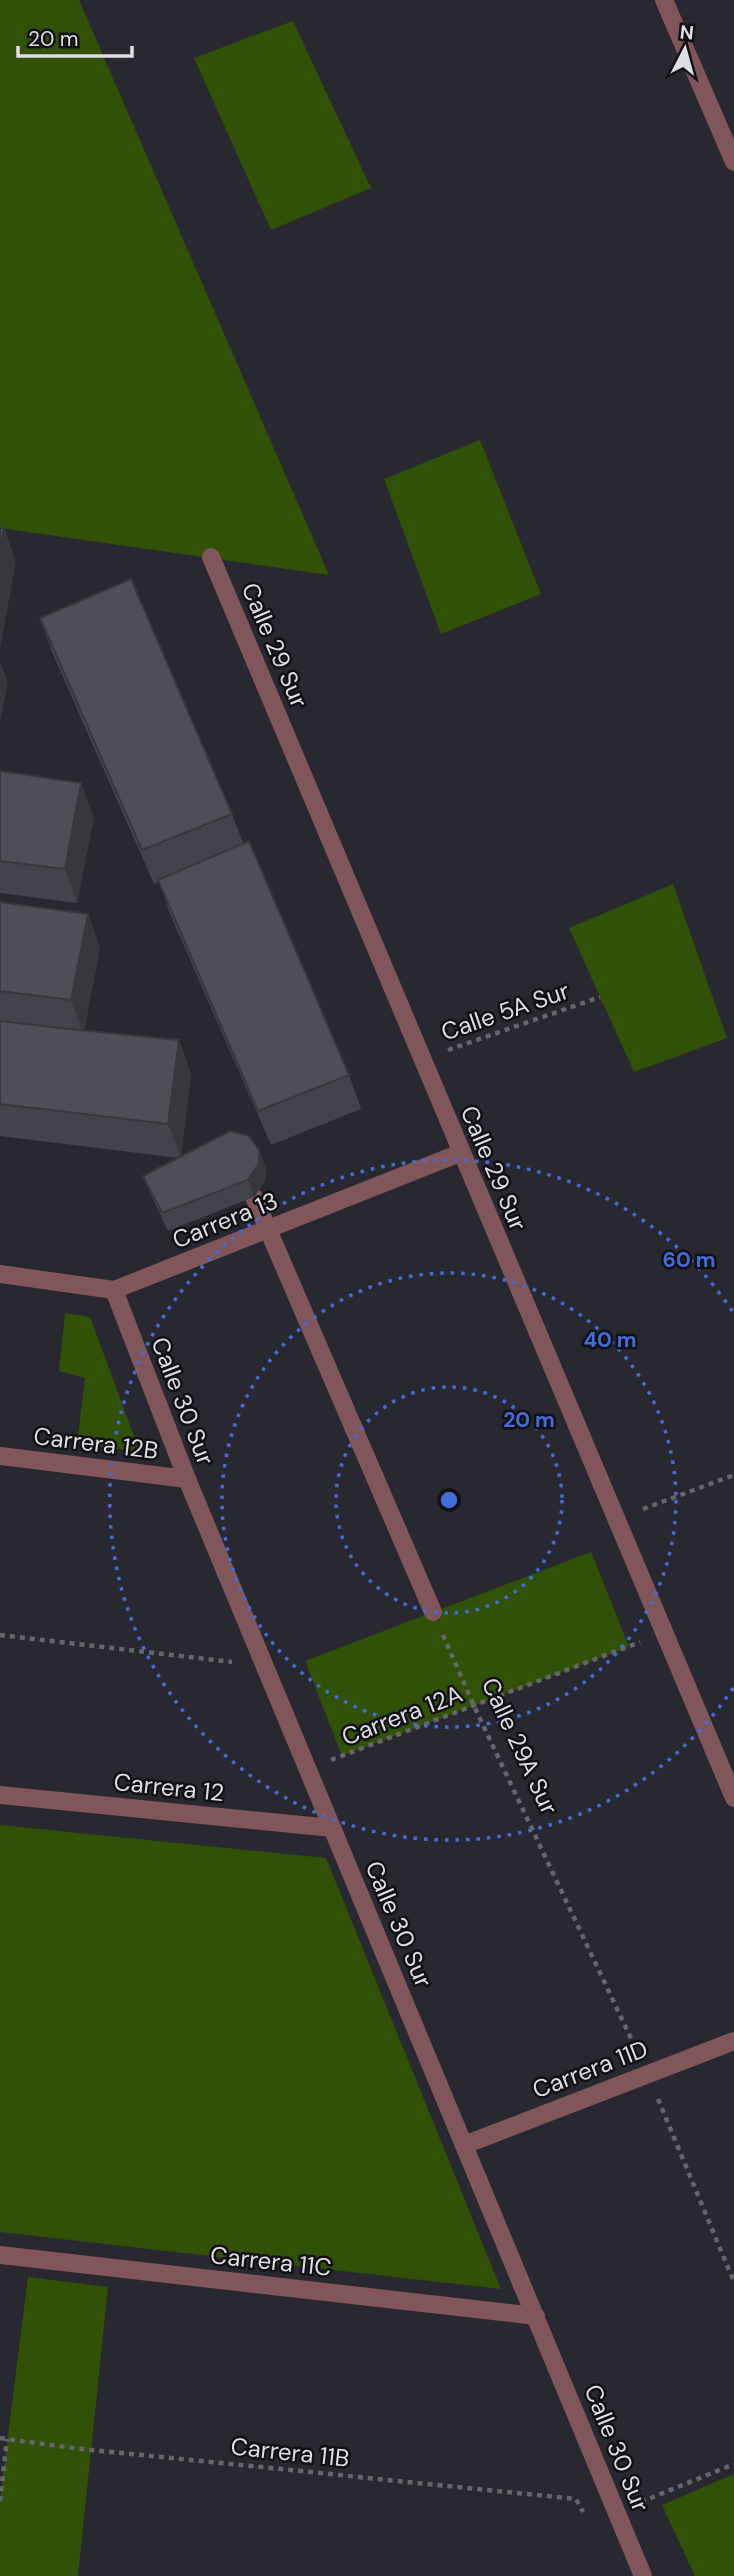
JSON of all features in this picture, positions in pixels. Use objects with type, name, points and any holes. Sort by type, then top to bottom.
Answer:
[{"type":"street","points":[[664,0],[734,162]]},
{"type":"street","name":"Calle 29 Sur","points":[[211,557],[734,1798]]},
{"type":"street","name":"Carrera 13","points":[[0,1274],[114,1290],[460,1153]]},
{"type":"street","points":[[254,1198],[433,1612]]},
{"type":"street","name":"Calle 30 Sur","points":[[114,1290],[187,1479],[643,2576]]},
{"type":"street","name":"Carrera 12B","points":[[0,1456],[187,1479]]},
{"type":"street","name":"Carrera 12","points":[[0,1795],[332,1828]]},
{"type":"street","name":"Carrera 11D","points":[[464,2145],[734,2041]]},
{"type":"street","name":"Carrera 11C","points":[[0,2255],[536,2316]]},
{"type":"path","name":"Calle 5A Sur","points":[[423,1059],[600,997]]},
{"type":"path","points":[[616,1518],[734,1475]]},
{"type":"path","name":"Calle 29A Sur","points":[[433,1612],[474,1706],[647,2073],[734,2282]]},
{"type":"path","name":"Carrera 12A","points":[[308,1770],[664,1632]]},
{"type":"path","points":[[0,1635],[265,1665]]},
{"type":"path","name":"Carrera 11B","points":[[0,2438],[576,2499]]},
{"type":"path","points":[[0,2501],[7,2439]]},
{"type":"path","points":[[617,2512],[734,2464]]},
{"type":"green space","points":[[0,0],[79,0],[329,575],[0,528]]},
{"type":"green space","points":[[293,21],[371,188],[271,230],[194,58]]},
{"type":"green space","points":[[480,440],[541,594],[441,634],[384,479]]},
{"type":"green space","points":[[673,884],[727,1038],[634,1072],[569,928]]},
{"type":"green space","points":[[65,1313],[90,1317],[140,1452],[77,1444],[85,1378],[59,1371]]},
{"type":"green space","points":[[591,1552],[629,1647],[342,1756],[305,1661]]},
{"type":"green space","points":[[0,1825],[326,1858],[501,2289],[0,2232]]},
{"type":"green space","points":[[28,2277],[108,2287],[78,2576],[0,2576],[0,2499]]},
{"type":"green space","points":[[734,2474],[734,2576],[695,2576],[662,2505]]},
{"type":"building","points":[[0,528],[4,528],[0,548]]},
{"type":"building","points":[[131,579],[232,814],[142,850],[40,618]]},
{"type":"building","points":[[0,771],[81,783],[65,869],[0,861]]},
{"type":"building","points":[[249,841],[349,1075],[258,1111],[158,880]]},
{"type":"building","points":[[0,902],[88,914],[71,1000],[0,991]]},
{"type":"building","points":[[0,1021],[179,1040],[168,1124],[0,1104]]},
{"type":"building","points":[[230,1131],[249,1136],[259,1150],[259,1163],[248,1180],[162,1213],[143,1176]]}]
